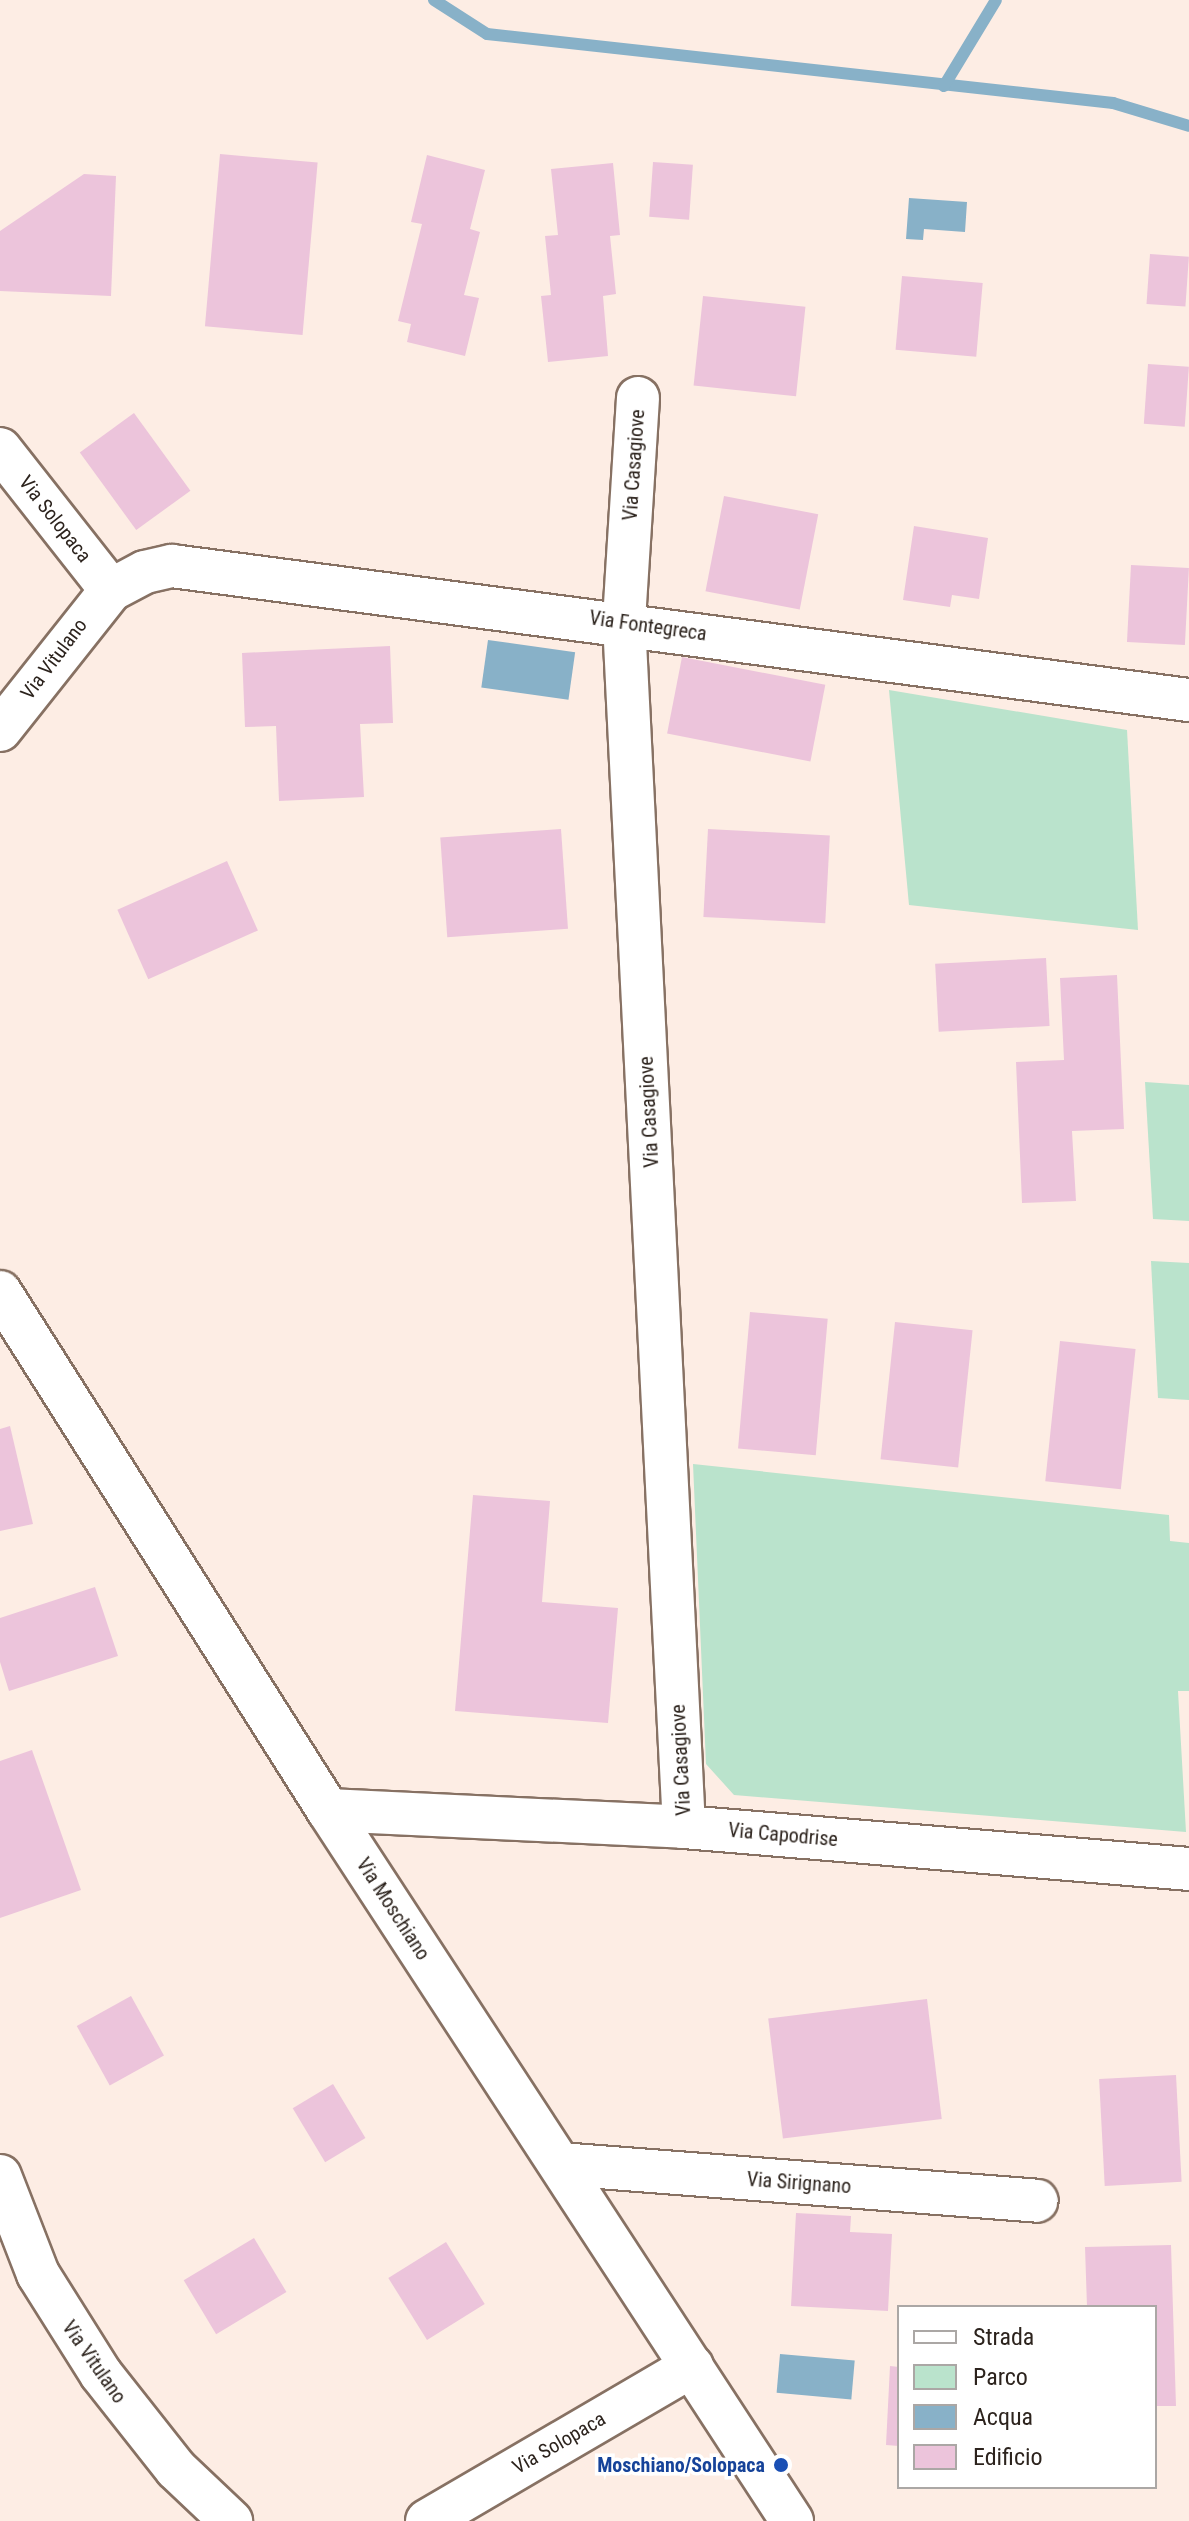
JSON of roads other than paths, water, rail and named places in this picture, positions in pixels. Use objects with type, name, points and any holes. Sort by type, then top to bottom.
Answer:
[{"type":"street","name":"Via Casagiove","points":[[638,398],[624,622],[684,1827]]},
{"type":"street","name":"Via Solopaca","points":[[0,449],[111,590]]},
{"type":"street","name":"Via Fontegreca","points":[[111,590],[145,572],[186,566],[624,622],[1189,700]]},
{"type":"street","name":"Via Vitulano","points":[[0,730],[111,590]]},
{"type":"street","name":"Via Moschiano","points":[[0,1292],[328,1810],[792,2521]]},
{"type":"street","name":"Via Capodrise","points":[[328,1810],[684,1827],[1189,1869]]},
{"type":"street","name":"Via Sirignano","points":[[560,2164],[1037,2201]]},
{"type":"street","name":"Via Vitulano","points":[[0,2176],[38,2274],[101,2374],[176,2469],[231,2521]]},
{"type":"street","name":"Via Solopaca","points":[[427,2521],[692,2366]]},
{"type":"water","points":[[909,198],[967,202],[965,232],[924,229],[923,240],[906,239]]},
{"type":"water","points":[[488,640],[575,652],[568,700],[481,688]]},
{"type":"water","points":[[780,2354],[855,2361],[851,2399],[777,2393]]},
{"type":"waterway","points":[[434,0],[487,34],[1113,103],[1189,126]]},
{"type":"waterway","points":[[944,86],[996,0]]},
{"type":"place","name":"Moschiano/Solopaca","points":[[781,2465]]}]
